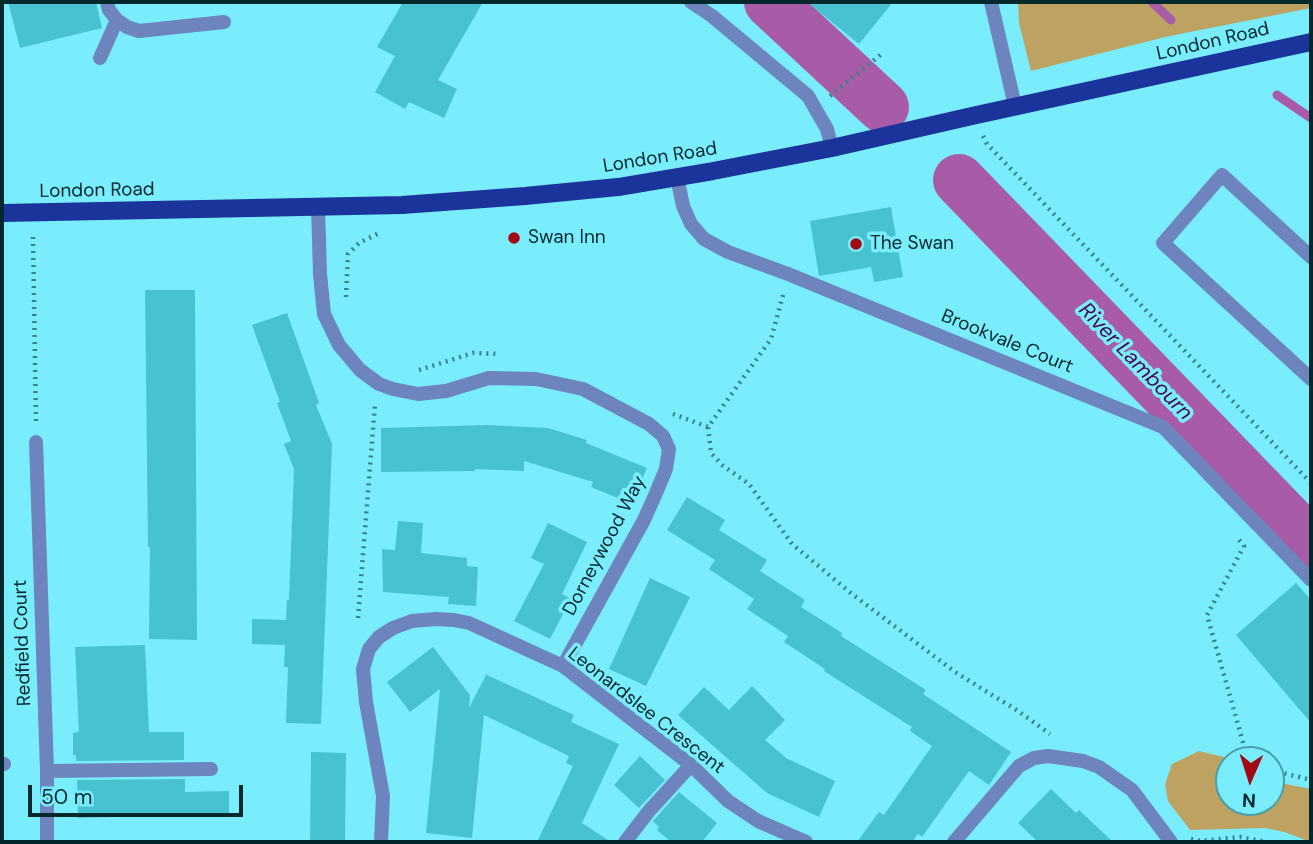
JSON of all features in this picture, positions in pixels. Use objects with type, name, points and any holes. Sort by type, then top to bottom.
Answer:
[{"type":"main road","name":"London Road","points":[[2,213],[402,205],[618,187],[832,148],[1311,42]]},
{"type":"street","points":[[107,2],[109,10],[117,20],[139,31],[224,22]]},
{"type":"street","points":[[691,2],[712,16],[808,96],[827,128],[832,148]]},
{"type":"street","points":[[991,2],[1015,106]]},
{"type":"street","points":[[100,58],[117,20]]},
{"type":"street","points":[[1311,257],[1222,175],[1163,243],[1311,379]]},
{"type":"street","name":"Brookvale Court","points":[[677,177],[683,206],[691,224],[704,239],[728,252],[1163,427],[1311,580]]},
{"type":"street","name":"Dorneywood Way","points":[[318,207],[324,314],[339,345],[360,370],[379,384],[418,394],[446,391],[489,378],[536,379],[583,389],[649,424],[663,436],[669,449],[666,470],[656,493],[644,520],[563,666]]},
{"type":"street","name":"Redfield Court","points":[[36,442],[47,842]]},
{"type":"street","name":"Leonardslee Crescent","points":[[381,842],[383,796],[366,702],[363,669],[369,649],[379,637],[412,621],[454,620],[469,623],[563,666],[691,765],[728,800],[758,821],[806,842]]},
{"type":"street","points":[[954,842],[1019,766],[1034,758],[1048,756],[1083,761],[1100,767],[1132,790],[1176,838]]},
{"type":"street","points":[[625,842],[691,765]]},
{"type":"street","points":[[47,771],[211,769]]},
{"type":"path","points":[[829,96],[884,52]]},
{"type":"path","points":[[972,116],[987,144],[1311,483]]},
{"type":"path","points":[[346,302],[348,254],[359,243],[379,233]]},
{"type":"path","points":[[33,237],[36,442]]},
{"type":"path","points":[[788,274],[771,338],[708,427],[711,453],[722,465],[749,484],[792,544],[955,672],[1051,735]]},
{"type":"path","points":[[358,618],[376,401]]},
{"type":"path","points":[[1237,536],[1244,546],[1207,615],[1244,746]]},
{"type":"path","points":[[1285,774],[1311,780]]},
{"type":"path","points":[[1176,838],[1201,841],[1240,837],[1266,842]]},
{"type":"shaded area","points":[[1018,2],[1311,2],[1311,8],[1165,37],[1031,71],[1019,23]]},
{"type":"shaded area","points":[[1199,751],[1215,755],[1215,816],[1285,816],[1285,784],[1311,789],[1311,842],[1265,828],[1190,830],[1168,801],[1165,784],[1172,764]]},
{"type":"building","points":[[8,2],[96,2],[102,28],[20,48]]},
{"type":"building","points":[[403,2],[483,2],[438,80],[457,89],[444,118],[409,102],[405,109],[375,92],[395,56],[377,47]]},
{"type":"building","points":[[807,2],[893,2],[859,44]]},
{"type":"building","name":"The Swan","points":[[891,207],[903,277],[874,282],[871,267],[819,276],[810,221]]},
{"type":"building","points":[[145,290],[195,290],[197,640],[149,639]]},
{"type":"building","points":[[287,313],[319,403],[316,405],[332,444],[321,724],[286,723],[288,667],[284,667],[285,645],[252,644],[252,619],[286,620],[294,469],[284,444],[291,441],[277,403],[280,402],[252,325]]},
{"type":"building","points":[[487,425],[548,428],[587,440],[586,443],[647,468],[632,504],[591,487],[593,482],[524,461],[524,471],[475,469],[381,472],[381,428]]},
{"type":"building","points":[[687,497],[725,520],[719,530],[767,560],[760,571],[805,600],[801,607],[926,690],[923,694],[1011,752],[989,785],[969,771],[922,837],[918,834],[912,842],[857,842],[879,812],[884,815],[932,746],[910,731],[912,727],[784,642],[788,636],[747,609],[754,599],[709,569],[715,560],[667,530]]},
{"type":"building","points":[[398,521],[423,523],[421,553],[467,558],[467,566],[478,567],[476,606],[448,604],[449,597],[383,592],[382,549],[395,550]]},
{"type":"building","points":[[548,523],[587,542],[562,594],[571,599],[550,639],[514,621],[544,564],[531,558]]},
{"type":"building","points":[[650,578],[690,597],[646,686],[609,669]]},
{"type":"building","points":[[1296,583],[1311,600],[1311,723],[1236,635]]},
{"type":"building","points":[[145,645],[149,732],[184,732],[184,760],[76,761],[76,755],[73,755],[73,733],[79,732],[75,647]]},
{"type":"building","points":[[433,647],[470,695],[469,708],[487,673],[574,715],[571,722],[619,744],[582,823],[611,842],[537,842],[573,766],[566,763],[569,756],[484,715],[472,838],[426,833],[440,689],[410,712],[387,682]]},
{"type":"building","points":[[752,686],[785,720],[765,740],[786,758],[835,781],[819,817],[767,793],[678,715],[704,687],[729,710]]},
{"type":"building","points":[[311,752],[346,753],[345,842],[310,842]]},
{"type":"building","points":[[640,756],[665,780],[639,808],[614,785]]},
{"type":"building","points":[[185,779],[185,792],[229,791],[229,814],[78,818],[77,780]]},
{"type":"building","points":[[1051,789],[1076,813],[1079,810],[1113,842],[1038,842],[1018,823]]},
{"type":"building","points":[[679,792],[717,823],[702,842],[671,842],[657,830],[659,827],[653,821]]},
{"type":"waterway","name":"River Lambourn","points":[[770,2],[883,107]]},
{"type":"waterway","points":[[1152,2],[1171,20]]},
{"type":"waterway","points":[[1277,95],[1311,118]]},
{"type":"waterway","name":"River Lambourn","points":[[959,180],[1311,544]]},
{"type":"place","name":"Swan Inn","points":[[514,238]]},
{"type":"place","name":"The Swan","points":[[856,244]]}]
